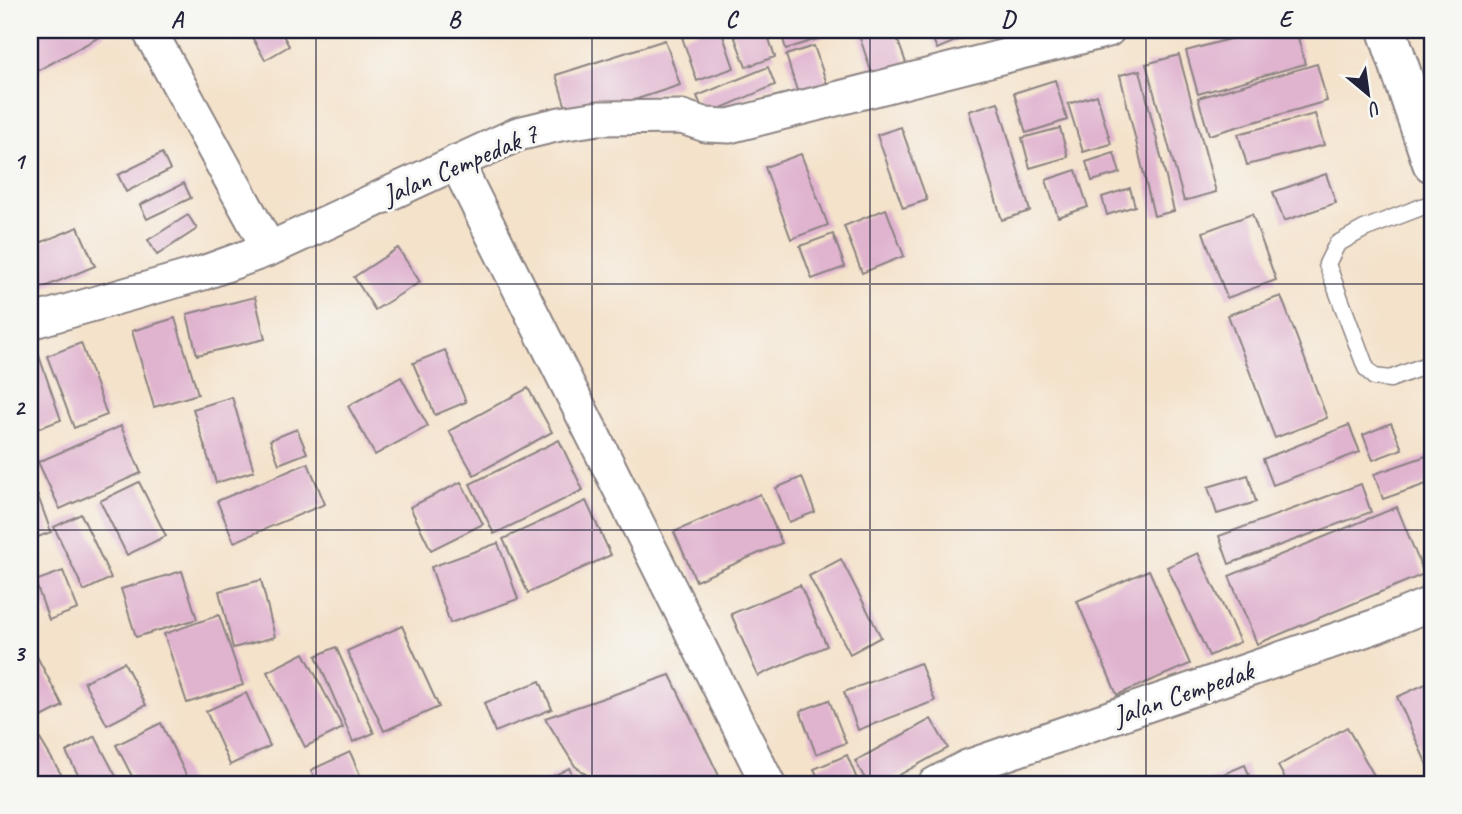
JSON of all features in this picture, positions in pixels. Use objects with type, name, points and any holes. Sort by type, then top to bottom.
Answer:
[{"type":"main road","points":[[1387,30],[1432,163]]},
{"type":"street","points":[[149,30],[270,249]]},
{"type":"street","name":"Jalan Cempedak 7","points":[[30,322],[203,274],[270,249],[518,134],[586,120],[682,117],[706,125],[729,125],[1108,30]]},
{"type":"street","points":[[456,162],[768,784]]},
{"type":"street","name":"Jalan Cempedak","points":[[935,784],[971,776],[1377,626],[1432,603]]},
{"type":"lane","points":[[1432,203],[1364,229],[1337,244],[1327,264],[1366,368],[1374,377],[1390,379],[1432,363]]},
{"type":"building","points":[[30,30],[102,30],[105,34],[30,75]]},
{"type":"building","points":[[248,30],[280,30],[289,46],[265,60]]},
{"type":"building","points":[[703,30],[721,30],[734,68],[697,81],[682,37]]},
{"type":"building","points":[[732,30],[766,30],[775,57],[746,67]]},
{"type":"building","points":[[780,30],[845,30],[786,49]]},
{"type":"building","points":[[894,30],[910,74],[876,86],[858,32]]},
{"type":"building","points":[[929,30],[970,30],[972,34],[937,49]]},
{"type":"building","points":[[980,30],[1009,30],[982,38]]},
{"type":"building","points":[[1262,30],[1296,30],[1305,64],[1198,94],[1186,51]]},
{"type":"building","points":[[665,40],[680,85],[570,121],[556,75]]},
{"type":"building","points":[[814,46],[827,84],[798,94],[786,55]]},
{"type":"building","points":[[1179,55],[1216,192],[1184,201],[1146,64]]},
{"type":"building","points":[[1317,64],[1327,101],[1209,135],[1198,98]]},
{"type":"building","points":[[768,67],[775,85],[705,115],[697,96]]},
{"type":"building","points":[[1140,70],[1174,211],[1154,216],[1120,75]]},
{"type":"building","points":[[1055,80],[1067,120],[1026,133],[1014,93]]},
{"type":"building","points":[[1097,95],[1111,144],[1083,152],[1068,104]]},
{"type":"building","points":[[998,102],[1030,211],[1002,220],[969,111]]},
{"type":"building","points":[[1315,114],[1324,145],[1247,165],[1238,134]]},
{"type":"building","points":[[901,127],[927,200],[903,208],[877,135]]},
{"type":"building","points":[[1060,128],[1068,157],[1030,168],[1022,138]]},
{"type":"building","points":[[162,153],[170,170],[126,192],[118,175]]},
{"type":"building","points":[[1114,153],[1120,173],[1092,181],[1086,162]]},
{"type":"building","points":[[801,154],[828,225],[791,239],[765,167]]},
{"type":"building","points":[[1076,170],[1088,207],[1058,217],[1046,180]]},
{"type":"building","points":[[1326,174],[1336,203],[1284,221],[1273,192]]},
{"type":"building","points":[[184,183],[191,198],[147,219],[140,205]]},
{"type":"building","points":[[1130,188],[1135,206],[1107,215],[1102,197]]},
{"type":"building","points":[[886,209],[904,256],[862,273],[844,226]]},
{"type":"building","points":[[1252,214],[1276,280],[1227,298],[1203,232]]},
{"type":"building","points":[[188,215],[197,229],[157,255],[148,240]]},
{"type":"building","points":[[78,227],[95,266],[30,293],[30,247]]},
{"type":"building","points":[[833,234],[845,267],[812,279],[800,246]]},
{"type":"building","points":[[398,248],[420,282],[375,310],[354,277]]},
{"type":"building","points":[[1281,296],[1327,418],[1275,438],[1228,315]]},
{"type":"building","points":[[255,297],[265,339],[197,355],[187,314]]},
{"type":"building","points":[[175,318],[198,394],[154,407],[132,331]]},
{"type":"building","points":[[81,343],[107,415],[74,428],[47,356]]},
{"type":"building","points":[[35,344],[61,420],[37,429],[30,408],[30,346]]},
{"type":"building","points":[[445,350],[466,402],[435,415],[413,363]]},
{"type":"building","points":[[401,377],[428,426],[375,455],[348,406]]},
{"type":"building","points":[[528,388],[552,432],[474,475],[449,431]]},
{"type":"building","points":[[232,397],[254,471],[216,483],[193,409]]},
{"type":"building","points":[[1391,423],[1402,449],[1373,460],[1363,435]]},
{"type":"building","points":[[1349,425],[1360,452],[1273,485],[1263,459]]},
{"type":"building","points":[[121,426],[141,473],[60,509],[38,462]]},
{"type":"building","points":[[297,429],[307,453],[279,464],[270,440]]},
{"type":"building","points":[[559,440],[583,490],[494,534],[470,484]]},
{"type":"building","points":[[1432,454],[1432,482],[1383,499],[1374,474]]},
{"type":"building","points":[[308,463],[325,504],[234,542],[217,501]]},
{"type":"building","points":[[1248,475],[1256,502],[1217,514],[1208,487]]},
{"type":"building","points":[[802,477],[815,512],[789,522],[776,488]]},
{"type":"building","points":[[139,482],[166,536],[127,555],[100,501]]},
{"type":"building","points":[[461,482],[483,524],[431,550],[410,507]]},
{"type":"building","points":[[30,484],[35,497],[38,496],[51,532],[30,540]]},
{"type":"building","points":[[1361,484],[1371,512],[1229,564],[1219,536]]},
{"type":"building","points":[[760,494],[782,543],[696,581],[674,532]]},
{"type":"building","points":[[586,501],[611,555],[528,593],[503,539]]},
{"type":"building","points":[[1397,507],[1424,574],[1257,644],[1229,576]]},
{"type":"building","points":[[81,514],[111,578],[84,591],[54,527]]},
{"type":"building","points":[[498,543],[518,599],[450,623],[431,567]]},
{"type":"building","points":[[1198,553],[1240,642],[1209,656],[1167,567]]},
{"type":"building","points":[[841,559],[881,637],[850,654],[809,576]]},
{"type":"building","points":[[1149,570],[1190,664],[1117,695],[1077,601]]},
{"type":"building","points":[[63,571],[78,609],[49,620],[35,581]]},
{"type":"building","points":[[182,571],[197,619],[136,637],[121,589]]},
{"type":"building","points":[[261,580],[275,637],[233,648],[219,591]]},
{"type":"building","points":[[800,585],[827,646],[758,676],[731,614]]},
{"type":"building","points":[[219,615],[243,685],[187,703],[164,634]]},
{"type":"building","points":[[402,626],[439,707],[384,731],[347,651]]},
{"type":"building","points":[[336,647],[374,733],[353,742],[316,656]]},
{"type":"building","points":[[33,649],[63,706],[30,723],[30,651]]},
{"type":"building","points":[[304,653],[343,728],[305,747],[267,672]]},
{"type":"building","points":[[124,662],[146,705],[107,725],[84,682]]},
{"type":"building","points":[[920,663],[935,701],[858,730],[844,692]]},
{"type":"building","points":[[670,675],[723,784],[598,784],[575,766],[545,718]]},
{"type":"building","points":[[540,681],[552,709],[495,732],[484,703]]},
{"type":"building","points":[[1432,681],[1432,776],[1397,697]]},
{"type":"building","points":[[246,693],[270,746],[230,765],[206,711]]},
{"type":"building","points":[[829,700],[846,743],[816,754],[800,711]]},
{"type":"building","points":[[931,719],[948,748],[883,784],[868,784],[855,761]]},
{"type":"building","points":[[161,723],[189,781],[183,784],[136,784],[116,745]]},
{"type":"building","points":[[1347,727],[1377,781],[1372,784],[1288,784],[1278,766]]},
{"type":"building","points":[[95,736],[120,784],[83,784],[66,752]]},
{"type":"building","points":[[40,739],[67,784],[33,784],[30,779],[30,745]]},
{"type":"building","points":[[350,752],[364,784],[317,784],[311,770]]},
{"type":"building","points":[[847,755],[859,784],[821,784],[814,769]]},
{"type":"building","points":[[1245,765],[1253,784],[1200,784]]},
{"type":"building","points":[[569,768],[577,784],[538,784]]}]
